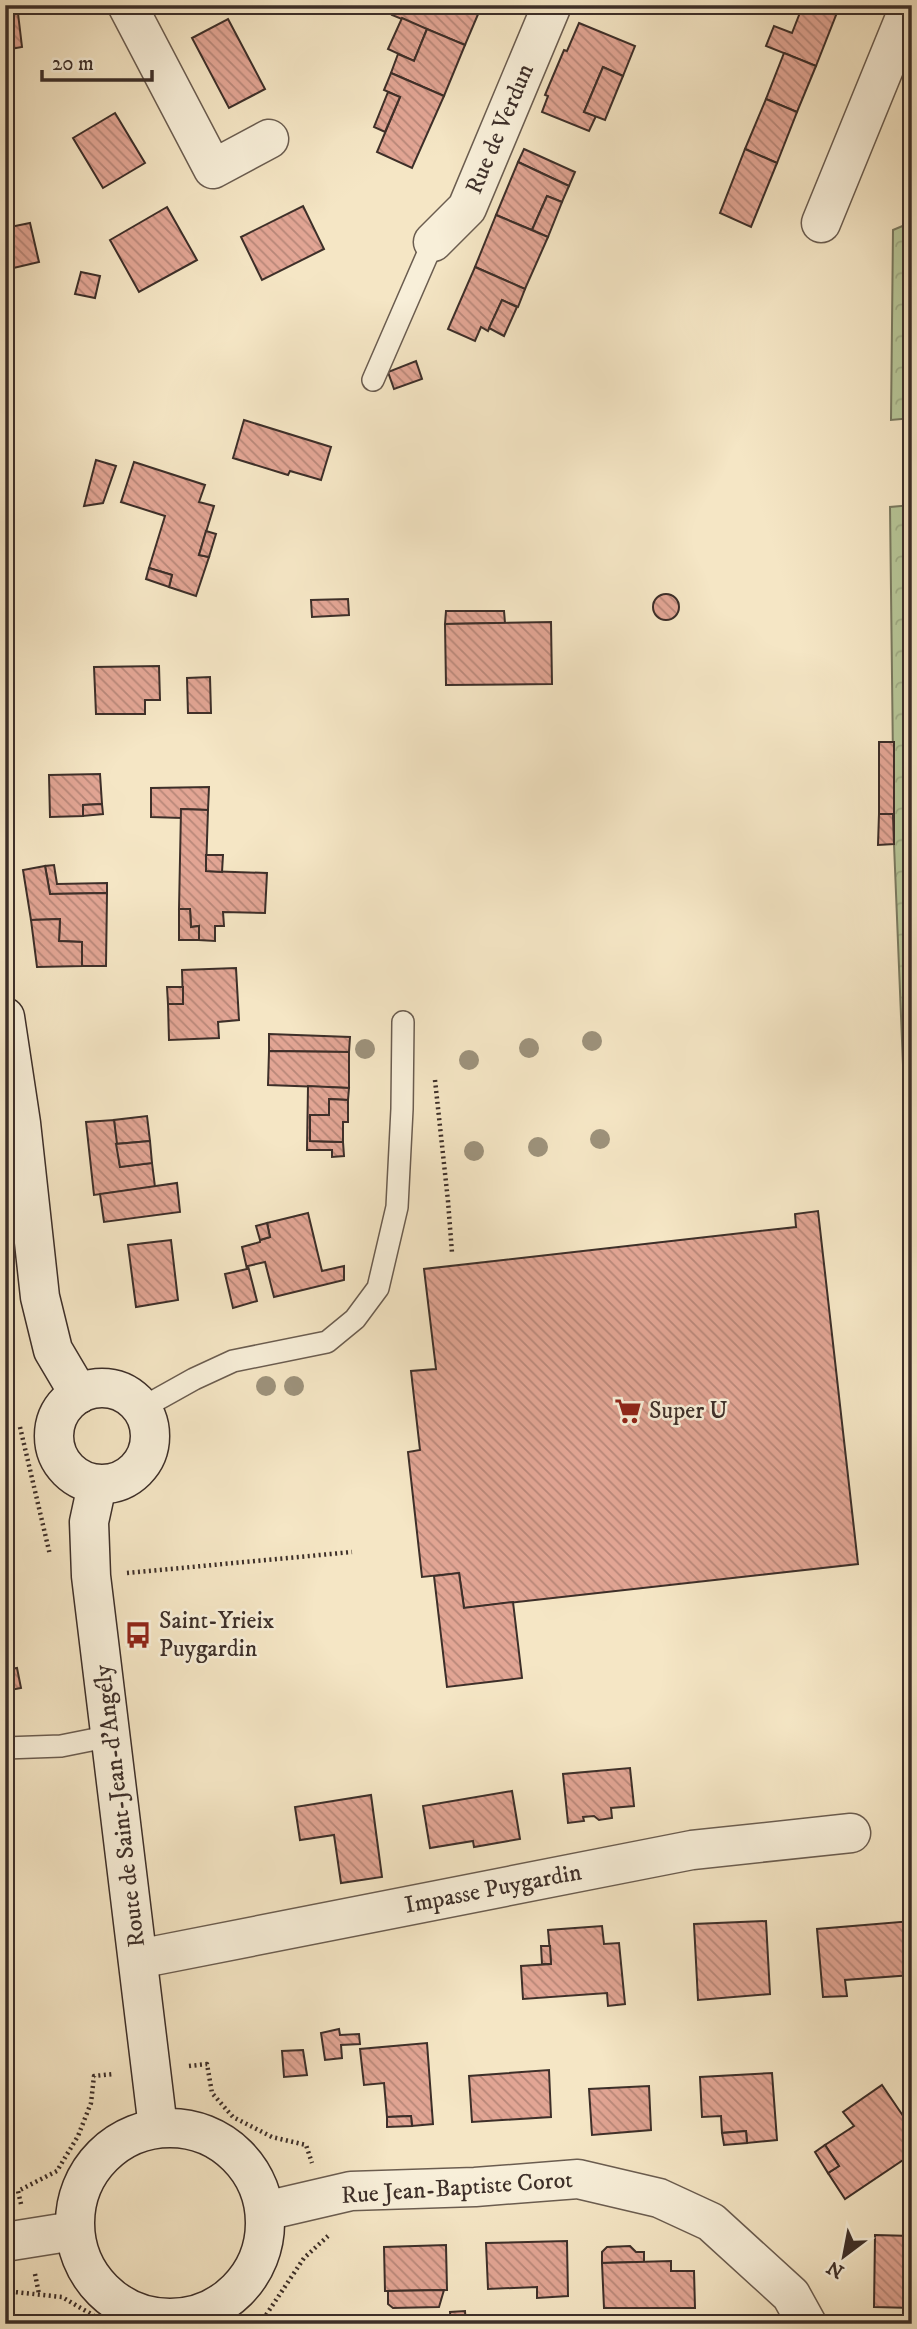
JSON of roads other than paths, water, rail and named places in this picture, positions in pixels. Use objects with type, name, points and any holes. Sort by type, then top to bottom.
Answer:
[{"type":"street","points":[[127,5],[213,169],[269,139]]},
{"type":"street","name":"Rue de Verdun","points":[[433,242],[467,208],[552,5]]},
{"type":"street","points":[[821,223],[910,5]]},
{"type":"street","points":[[5,1017],[21,1123],[40,1297],[53,1350],[79,1394]]},
{"type":"street","points":[[99,1388],[115,1390],[130,1396],[142,1408],[149,1422],[151,1437],[148,1453],[140,1467],[128,1478],[114,1484],[97,1485],[82,1481],[69,1472],[59,1459],[54,1444],[54,1428],[60,1413],[70,1400],[79,1394],[99,1388]]},
{"type":"street","name":"Route de Saint-Jean-d'Angély","points":[[97,1485],[89,1522],[91,1576],[158,2128]]},
{"type":"street","name":"Impasse Puygardin","points":[[138,1959],[692,1850],[850,1833]]},
{"type":"street","points":[[158,2128],[187,2129],[216,2139],[240,2157],[257,2182],[265,2211],[265,2239],[252,2273],[241,2288],[219,2306],[193,2320],[160,2319],[128,2309],[110,2297],[101,2290],[82,2263],[74,2231],[76,2202],[86,2175],[113,2146],[130,2136],[158,2128]]},
{"type":"street","name":"Rue Jean-Baptiste Corot","points":[[265,2211],[351,2191],[475,2187],[578,2179],[659,2197],[711,2222],[791,2295],[807,2324]]},
{"type":"street","points":[[16,2241],[74,2231]]},
{"type":"lane","points":[[373,380],[433,242]]},
{"type":"lane","points":[[142,1408],[233,1361],[327,1342],[355,1319],[378,1288],[397,1207],[404,1022]]},
{"type":"lane","points":[[5,1748],[61,1746],[111,1737]]},
{"type":"place","name":"Super U","points":[[628,1411]]},
{"type":"place","name":"Saint-Yrieix Puygardin","points":[[138,1635]]}]
